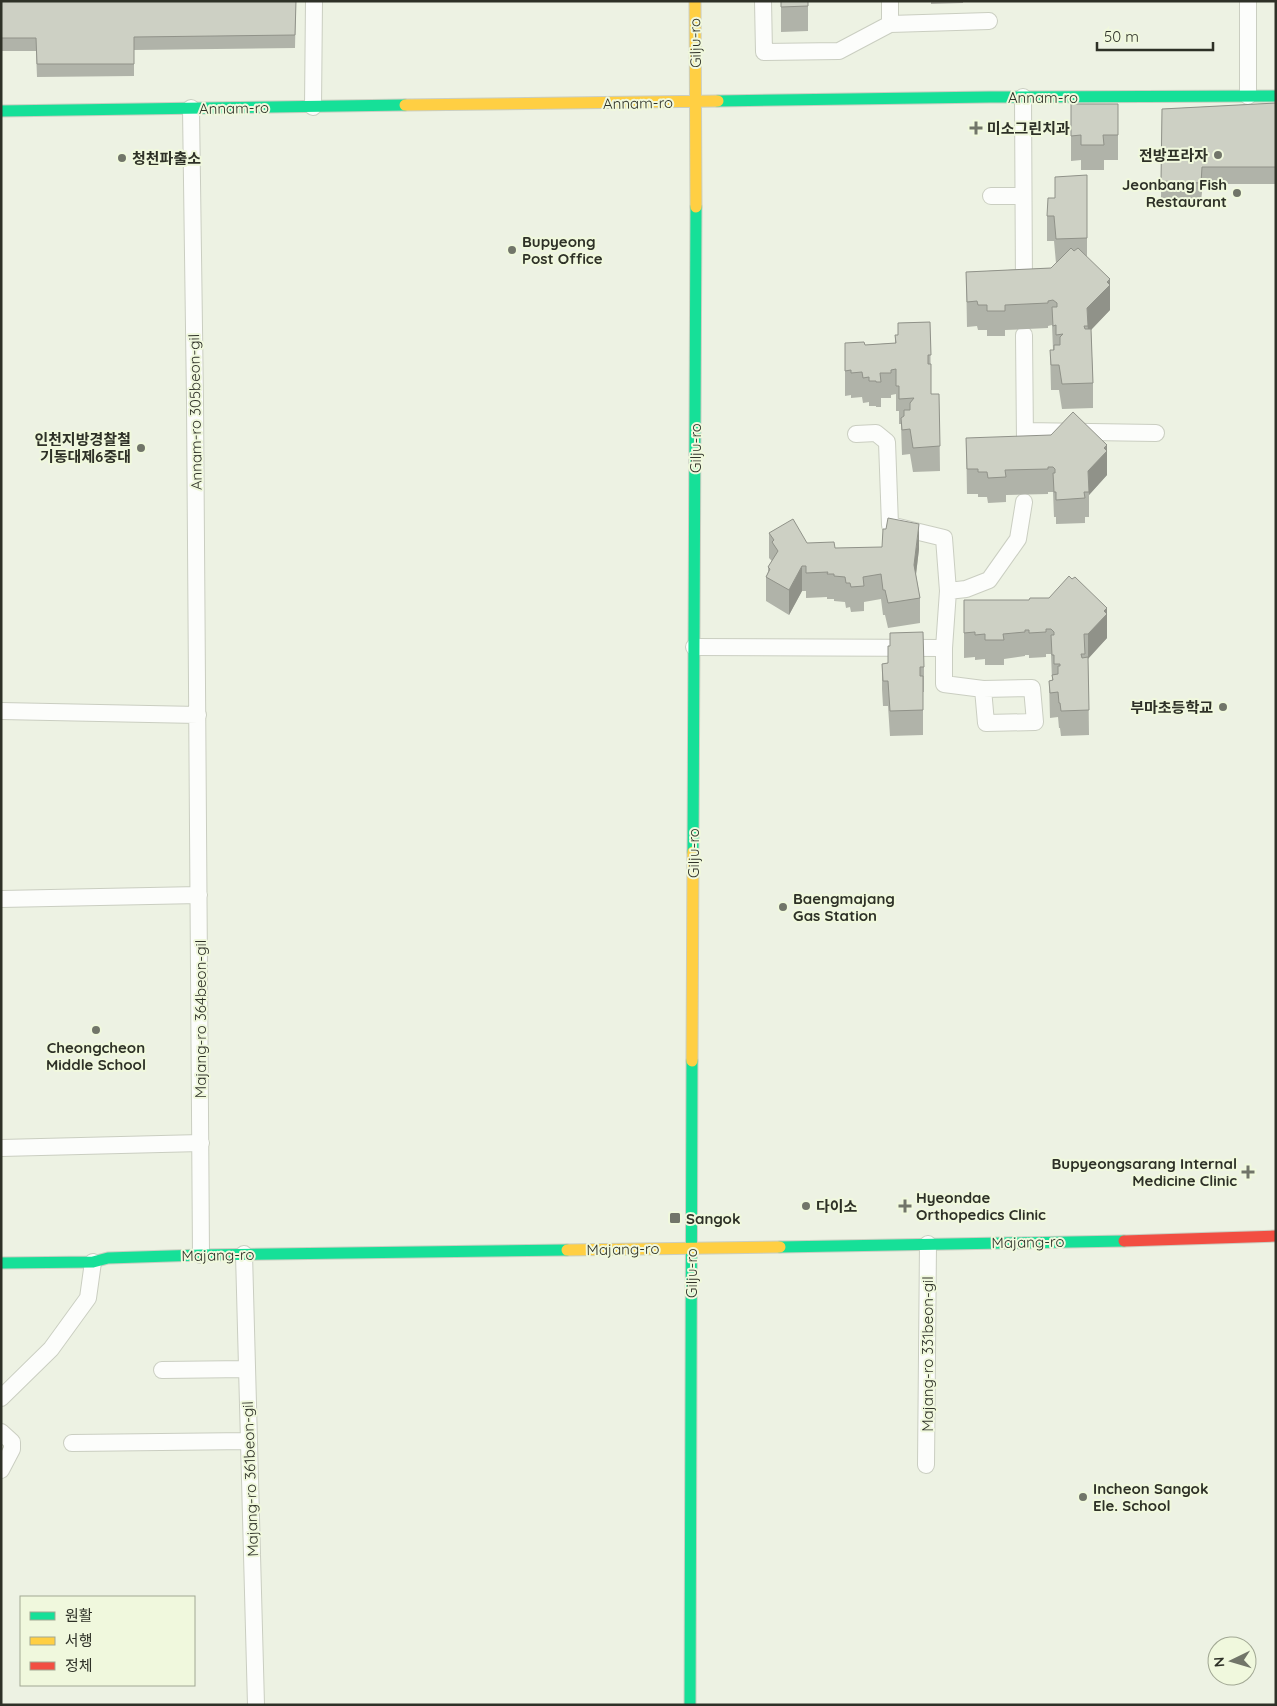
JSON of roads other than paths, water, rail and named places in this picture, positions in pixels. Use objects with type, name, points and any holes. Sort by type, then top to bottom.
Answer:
[{"type":"main road","name":"Gilju-ro","points":[[690,1705],[695,1]]},
{"type":"main road","name":"Annam-ro","points":[[1,111],[1023,97],[1276,96]]},
{"type":"main road","name":"Majang-ro","points":[[1,1263],[93,1262],[108,1258],[244,1254],[1172,1240],[1276,1236]]},
{"type":"street","points":[[313,107],[314,1]]},
{"type":"street","points":[[763,1],[764,52],[839,51],[890,24],[990,21]]},
{"type":"street","points":[[890,1],[890,24]]},
{"type":"street","points":[[1248,1],[1248,96]]},
{"type":"street","points":[[1023,97],[1024,288]]},
{"type":"street","name":"Annam-ro 305beon-gil","points":[[191,108],[198,715]]},
{"type":"street","points":[[990,196],[1023,196]]},
{"type":"street","points":[[1024,335],[1024,456]]},
{"type":"street","points":[[1025,431],[1156,433]]},
{"type":"street","points":[[856,434],[876,433],[887,442],[890,525],[944,538],[948,591],[944,648],[944,684],[983,689]]},
{"type":"street","points":[[948,591],[966,589],[989,580],[1018,539],[1024,502]]},
{"type":"street","points":[[694,648],[944,648]]},
{"type":"street","points":[[1,711],[198,715]]},
{"type":"street","name":"Majang-ro 364beon-gil","points":[[198,715],[202,1255]]},
{"type":"street","points":[[1,899],[199,895]]},
{"type":"street","points":[[1,1148],[201,1142]]},
{"type":"street","name":"Majang-ro 331beon-gil","points":[[926,1465],[928,1244]]},
{"type":"street","name":"Majang-ro 361beon-gil","points":[[244,1254],[256,1705]]},
{"type":"street","points":[[1,1398],[51,1349],[88,1298],[93,1262]]},
{"type":"street","points":[[162,1370],[247,1369]]},
{"type":"street","points":[[1,1432],[12,1442],[12,1449],[1,1470]]},
{"type":"street","points":[[72,1443],[249,1441]]},
{"type":"place","name":"미소그린치과","points":[[976,128]]},
{"type":"place","name":"전방프라자","points":[[1218,155]]},
{"type":"place","name":"청천파출소","points":[[122,158]]},
{"type":"place","name":"Jeonbang Fish Restaurant","points":[[1237,193]]},
{"type":"place","name":"Bupyeong Post Office","points":[[512,250]]},
{"type":"place","name":"인천지방경찰철 기동대제6중대","points":[[141,448]]},
{"type":"place","name":"부마초등학교","points":[[1223,707]]},
{"type":"place","name":"Baengmajang Gas Station","points":[[783,907]]},
{"type":"place","name":"Cheongcheon Middle School","points":[[96,1030]]},
{"type":"place","name":"Bupyeongsarang Internal Medicine Clinic","points":[[1248,1172]]},
{"type":"place","name":"다이소","points":[[806,1206]]},
{"type":"place","name":"Hyeondae Orthopedics Clinic","points":[[905,1206]]},
{"type":"place","name":"Sangok","points":[[675,1218]]},
{"type":"place","name":"Incheon Sangok Ele. School","points":[[1083,1497]]}]
